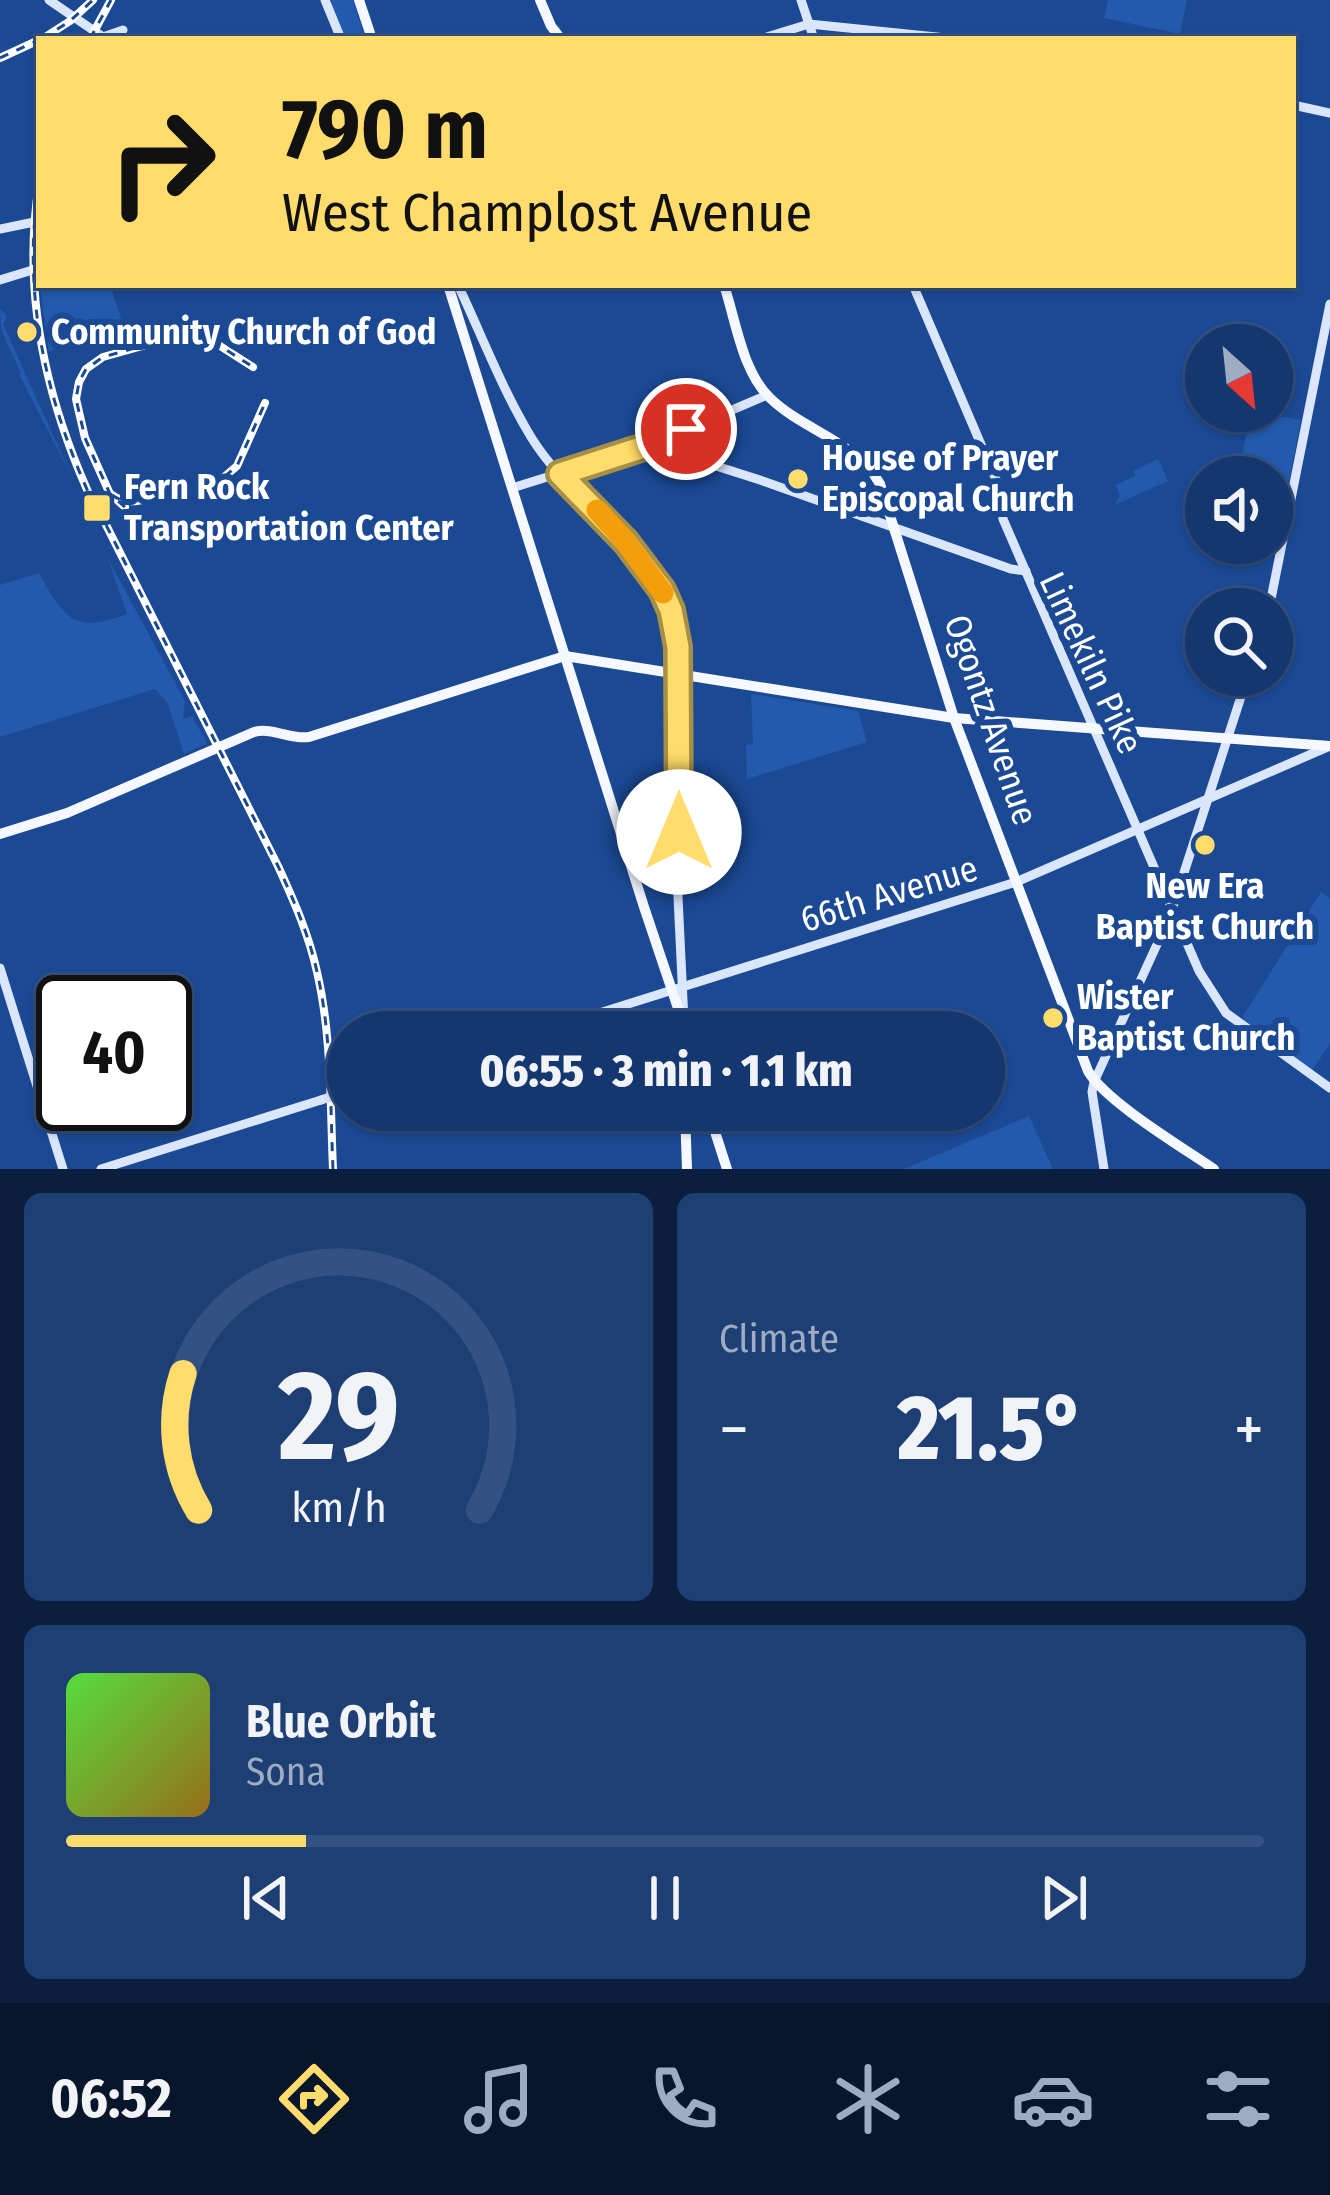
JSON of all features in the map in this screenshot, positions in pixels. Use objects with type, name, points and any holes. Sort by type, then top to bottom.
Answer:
[{"type":"main road","points":[[359,0],[371,36]]},
{"type":"main road","points":[[540,0],[559,36]]},
{"type":"main road","points":[[449,288],[567,662],[677,988],[680,1011]]},
{"type":"main road","name":"Ogontz Avenue","points":[[725,288],[762,397],[861,460],[880,484],[955,718],[1094,1082],[1214,1169]]},
{"type":"main road","points":[[0,834],[67,813],[254,732],[309,737],[567,662],[598,661],[955,718],[1228,737],[1319,750]]},
{"type":"main road","points":[[1082,1058],[1090,1065],[1102,1063]]},
{"type":"main road","points":[[686,1131],[687,1169]]},
{"type":"main road","points":[[715,1131],[727,1169]]},
{"type":"street","points":[[49,0],[102,36]]},
{"type":"street","points":[[326,0],[340,36]]},
{"type":"street","points":[[801,0],[813,36]]},
{"type":"street","points":[[770,36],[809,24],[927,36]]},
{"type":"street","points":[[110,36],[123,30]]},
{"type":"street","points":[[1296,106],[1330,113]]},
{"type":"street","points":[[0,229],[36,222]]},
{"type":"street","points":[[0,280],[36,269]]},
{"type":"street","points":[[459,288],[531,436],[560,474],[612,525],[662,590],[676,629],[677,988]]},
{"type":"street","points":[[915,288],[1000,489],[1003,519],[1026,571]]},
{"type":"street","points":[[1274,588],[1330,304]]},
{"type":"street","points":[[460,321],[470,322],[481,338]]},
{"type":"street","points":[[512,488],[650,445],[762,397]]},
{"type":"street","name":"Limekiln Pike","points":[[650,445],[1026,571],[1199,971],[1226,1013],[1330,1088]]},
{"type":"street","points":[[1104,1169],[1094,1082],[1172,910],[1241,696]]},
{"type":"street","name":"66th Avenue","points":[[605,1011],[1016,882],[1319,750]]},
{"type":"street","points":[[0,968],[63,1169]]},
{"type":"street","points":[[100,1169],[327,1098]]},
{"type":"shaded area","points":[[331,0],[353,0],[364,36],[343,36],[332,14]]},
{"type":"shaded area","points":[[1108,0],[1187,0],[1180,34],[1104,18]]},
{"type":"shaded area","points":[[40,288],[111,288],[126,332],[49,351]]},
{"type":"shaded area","points":[[0,308],[74,482],[19,374],[4,335]]},
{"type":"shaded area","points":[[1293,419],[1301,420],[1293,461],[1293,456],[1242,456],[1247,432],[1293,432]]},
{"type":"shaded area","points":[[1158,459],[1168,481],[1114,505],[1120,496],[1116,485]]},
{"type":"shaded area","points":[[108,559],[185,701],[183,719],[192,716],[207,743],[184,754],[167,702],[155,689],[0,737],[0,585],[39,573],[56,602],[73,618],[109,620],[127,614]]},
{"type":"shaded area","points":[[751,694],[858,711],[867,742],[747,779],[746,745],[753,744]]},
{"type":"shaded area","points":[[1321,892],[1330,898],[1330,1044],[1312,1070],[1244,1022],[1243,1016]]},
{"type":"shaded area","points":[[1029,1116],[1053,1169],[904,1169],[994,1131],[1005,1131],[1005,1126]]},
{"type":"railway","points":[[47,36],[93,0]]},
{"type":"railway","points":[[92,36],[111,0]]},
{"type":"railway","points":[[0,58],[36,41]]},
{"type":"railway","points":[[36,209],[33,268],[42,350],[63,429],[95,507]]},
{"type":"railway","points":[[125,507],[110,494],[85,438],[76,399],[86,369],[103,357],[189,333],[206,337],[253,367]]},
{"type":"railway","points":[[191,489],[223,478],[237,466],[265,403]]},
{"type":"railway","points":[[112,495],[137,501],[182,487]]},
{"type":"railway","points":[[98,509],[278,866],[305,931],[325,1021],[333,1169]]},
{"type":"slow traffic","points":[[597,510],[663,593]]},
{"type":"place","name":"Community Church of God","points":[[27,332]]},
{"type":"place","name":"House of Prayer Episcopal Church","points":[[798,479]]},
{"type":"place","name":"Fern Rock Transportation Center","points":[[97,508]]},
{"type":"place","name":"New Era Baptist Church","points":[[1205,845]]},
{"type":"place","name":"Wister Baptist Church","points":[[1053,1018]]},
{"type":"route","points":[[679,832],[678,647],[671,610],[626,542],[560,474],[686,429]]}]
